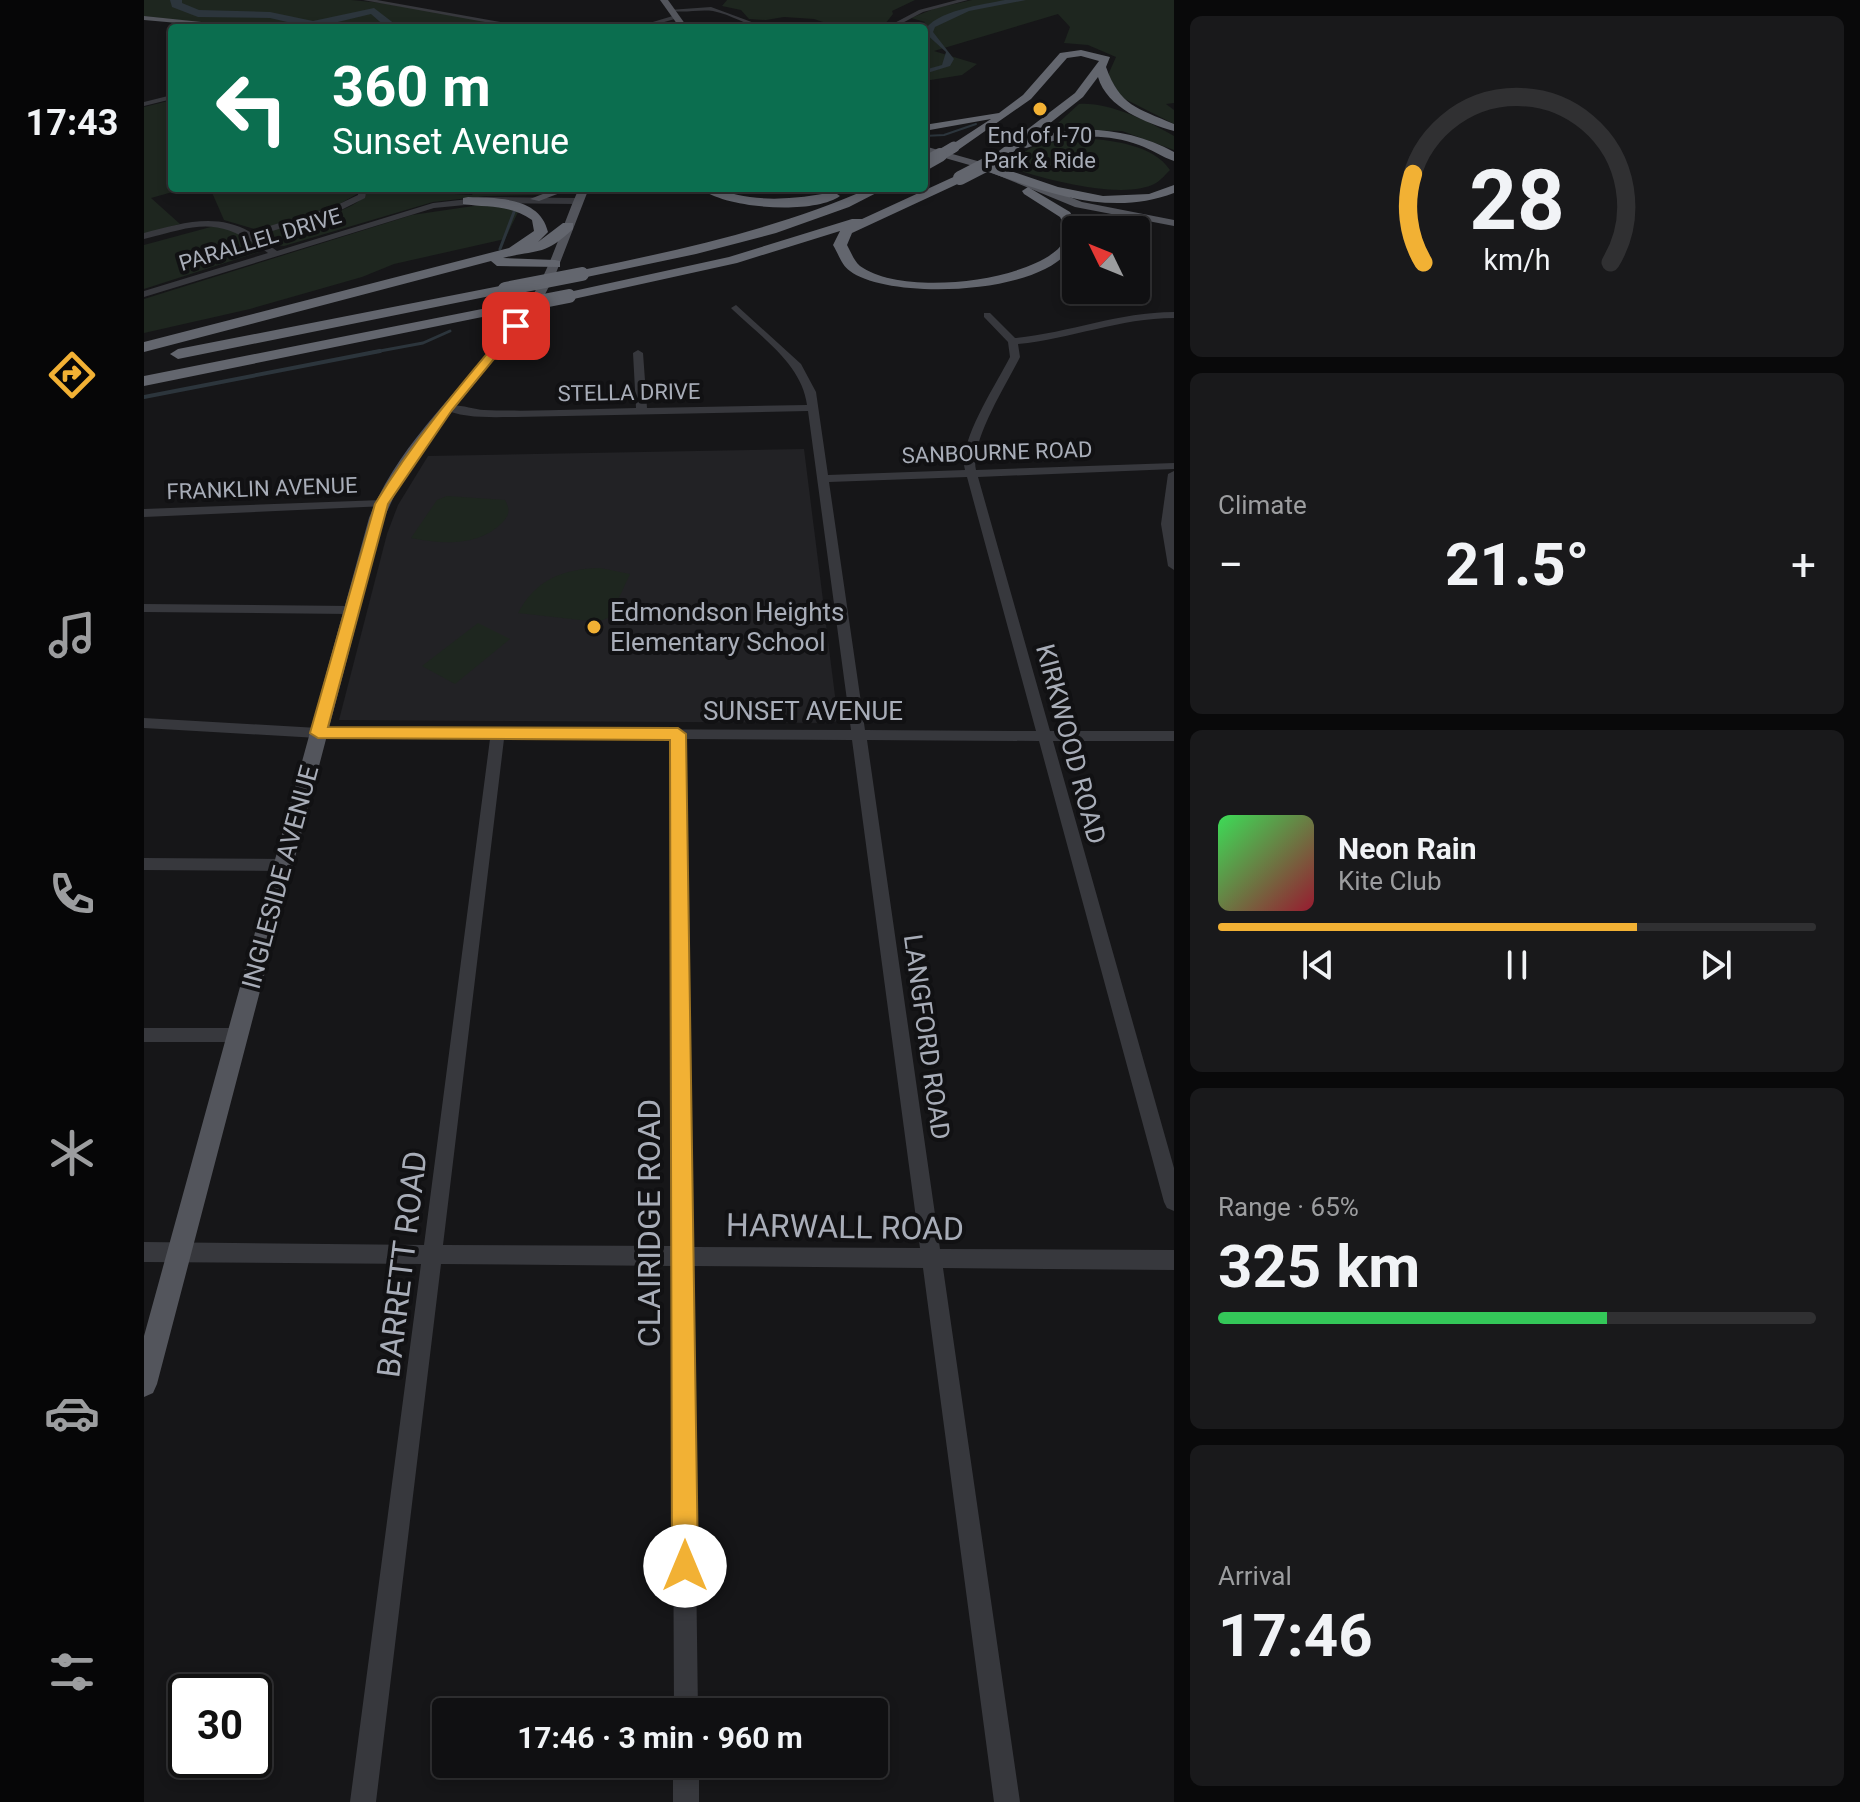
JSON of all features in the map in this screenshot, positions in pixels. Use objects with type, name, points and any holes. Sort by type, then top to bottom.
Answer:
[{"type":"highway","points":[[928,162],[1015,107],[1038,87],[1057,63],[1086,58],[1097,60],[1102,67],[1102,82],[1116,99],[1174,128]]},
{"type":"highway","points":[[990,163],[1054,117],[1079,95],[1102,67]]},
{"type":"highway","points":[[928,127],[973,121],[1015,107]]},
{"type":"highway","points":[[1028,191],[1070,220],[1075,233],[1073,244],[1043,264],[959,287],[920,288],[874,278],[848,262],[841,252],[842,237],[847,231],[1041,139],[1076,134],[1133,140],[1174,157]]},
{"type":"highway","points":[[990,163],[1066,193],[1093,198],[1134,199],[1174,189]]},
{"type":"highway","points":[[717,192],[774,203],[812,200],[846,192]]},
{"type":"highway","points":[[144,361],[582,274],[748,236],[832,210],[871,192]]},
{"type":"highway","points":[[144,347],[514,251],[531,242],[541,232],[538,218],[524,209],[468,201]]},
{"type":"highway","points":[[144,381],[569,296],[732,260],[888,211]]},
{"type":"highway","points":[[311,304],[538,249],[568,226]]},
{"type":"highway","points":[[477,265],[511,262],[555,264]]},
{"type":"main road","points":[[664,0],[681,24]]},
{"type":"main road","points":[[144,18],[196,24]]},
{"type":"main road","points":[[144,24],[168,27]]},
{"type":"main road","points":[[928,152],[990,163],[1079,205],[1174,223]]},
{"type":"main road","points":[[928,152],[1095,215],[1156,224],[1174,223]]},
{"type":"main road","points":[[535,199],[556,192]]},
{"type":"main road","name":"INGLESIDE AVENUE","points":[[144,1384],[350,610],[382,504],[401,471],[447,408],[522,319],[555,264],[582,192]]},
{"type":"street","points":[[366,0],[507,24]]},
{"type":"street","points":[[896,24],[921,11],[965,0]]},
{"type":"street","points":[[647,24],[674,14],[718,10],[749,24]]},
{"type":"street","points":[[144,104],[168,98]]},
{"type":"street","points":[[250,235],[346,205],[362,196],[362,192]]},
{"type":"street","name":"PARALLEL DRIVE","points":[[144,294],[401,214],[468,201],[578,201]]},
{"type":"street","points":[[144,236],[210,222],[227,223],[274,253]]},
{"type":"street","name":"LANGFORD ROAD","points":[[736,308],[797,366],[808,383],[813,408],[1007,1802]]},
{"type":"street","points":[[987,315],[1013,341],[1043,339],[1132,316],[1174,315]]},
{"type":"street","name":"KIRKWOOD ROAD","points":[[1013,341],[1012,364],[969,453],[971,473],[1174,1202]]},
{"type":"street","points":[[638,353],[642,412]]},
{"type":"street","name":"STELLA DRIVE","points":[[447,408],[492,414],[813,408]]},
{"type":"street","name":"SANBOURNE ROAD","points":[[822,479],[1174,466]]},
{"type":"street","points":[[1174,474],[1167,508],[1174,566]]},
{"type":"street","name":"FRANKLIN AVENUE","points":[[144,513],[382,504]]},
{"type":"street","points":[[144,608],[350,610]]},
{"type":"street","name":"SUNSET AVENUE","points":[[144,723],[318,733],[1174,736]]},
{"type":"street","name":"BARRETT ROAD","points":[[363,1802],[498,733]]},
{"type":"street","name":"CLAIRIDGE ROAD","points":[[678,734],[686,1698]]},
{"type":"street","points":[[144,864],[283,865]]},
{"type":"street","points":[[144,1035],[238,1035]]},
{"type":"street","name":"HARWALL ROAD","points":[[144,1252],[1174,1260]]},
{"type":"street","points":[[686,1778],[686,1802]]},
{"type":"shaded area","points":[[144,0],[351,0],[502,24],[213,24],[144,16]]},
{"type":"shaded area","points":[[727,0],[915,0],[892,11],[885,24],[829,24],[814,19],[784,17],[749,19],[741,10],[722,6]]},
{"type":"shaded area","points":[[972,0],[1174,0],[1174,103],[1166,104],[1174,110],[1174,124],[1121,97],[1108,75],[1116,57],[1088,45],[1064,43],[1070,27],[1058,14],[934,51],[977,64],[962,75],[928,80],[928,24],[911,18],[936,8]]},
{"type":"shaded area","points":[[1005,0],[1026,0],[969,11],[935,27],[933,32],[954,59],[950,66],[928,73],[928,69],[942,65],[946,52],[928,36],[928,26],[960,10]]},
{"type":"shaded area","points":[[168,101],[168,192],[173,192],[151,198],[180,224],[144,234],[144,107]]},
{"type":"shaded area","points":[[1079,104],[1115,109],[1152,124],[1174,136],[1174,150],[1122,131],[1070,130],[1055,126]]},
{"type":"shaded area","points":[[1085,138],[1143,149],[1163,161],[1170,170],[1156,183],[1123,190],[1080,186],[1003,165],[1036,145],[1062,141],[1086,143]]},
{"type":"shaded area","points":[[212,192],[357,194],[336,206],[258,230],[224,220]]},
{"type":"shaded area","points":[[367,192],[472,195],[474,192],[549,192],[433,202],[284,246],[275,245],[261,236],[287,225],[336,212],[361,199]]},
{"type":"shaded area","points":[[487,204],[519,210],[505,239],[394,264],[362,277],[250,309],[144,333],[144,299],[412,215]]},
{"type":"shaded area","points":[[218,225],[247,238],[259,252],[144,289],[144,245]]},
{"type":"shaded area","name":"Edmondson Heights Elementary School","points":[[804,449],[838,720],[833,723],[339,720],[387,534],[398,505],[428,456]]},
{"type":"shaded area","points":[[447,496],[505,500],[508,515],[492,531],[471,540],[435,542],[411,538],[437,500]]},
{"type":"shaded area","points":[[600,568],[630,574],[610,617],[598,622],[518,613],[533,592],[552,578]]},
{"type":"shaded area","points":[[478,623],[510,639],[455,684],[422,666]]},
{"type":"waterway","points":[[176,0],[176,5],[198,13],[270,15],[313,24]]},
{"type":"waterway","points":[[313,24],[374,11],[389,24]]},
{"type":"waterway","points":[[928,136],[944,135],[976,124]]},
{"type":"waterway","points":[[500,249],[514,212]]},
{"type":"waterway","points":[[369,353],[423,343],[450,331]]},
{"type":"waterway","points":[[144,397],[380,351]]},
{"type":"place","name":"End of I-70 Park & Ride","points":[[1040,109]]},
{"type":"place","name":"Edmondson Heights Elementary School","points":[[594,627]]},
{"type":"route","points":[[516,326],[447,408],[401,471],[382,504],[371,534],[318,733],[678,734],[685,1566]]}]
